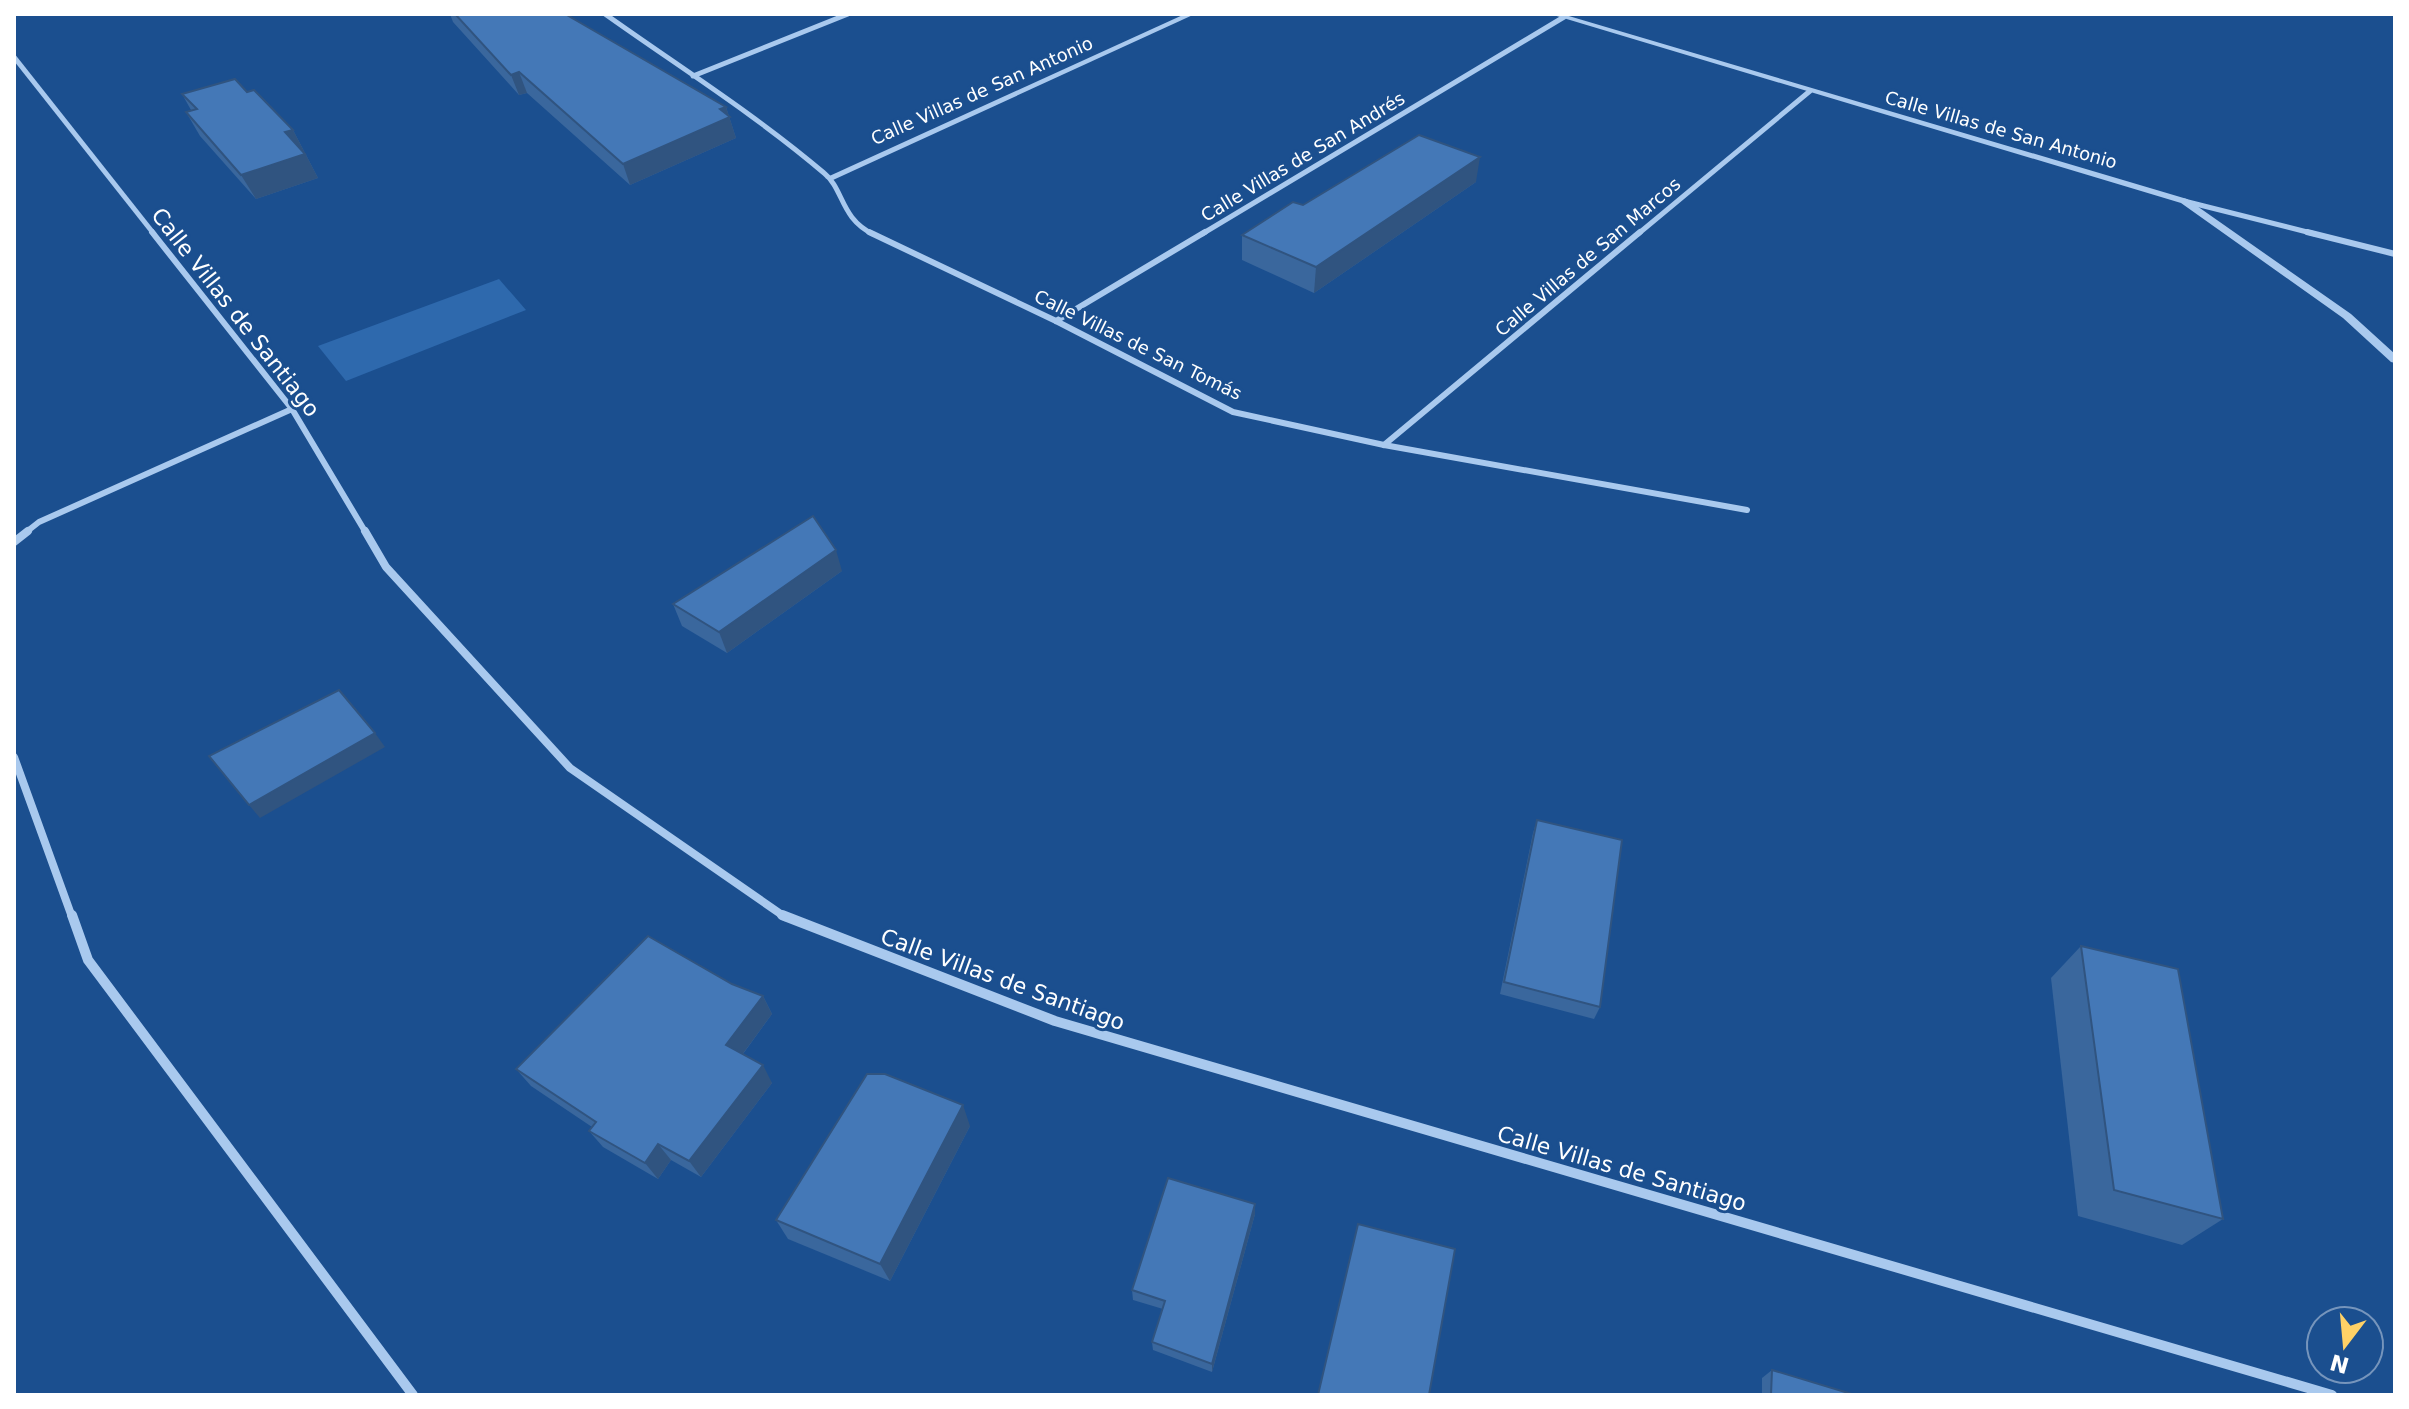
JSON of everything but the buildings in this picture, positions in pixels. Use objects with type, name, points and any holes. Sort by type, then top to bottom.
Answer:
[{"type":"street","name":"Calle Villas de San Tomás","points":[[605,14],[797,150],[830,178],[843,208],[867,231],[1056,321],[1233,412],[1384,445],[1747,510]]},
{"type":"street","points":[[693,76],[848,14]]},
{"type":"street","name":"Calle Villas de San Antonio","points":[[830,178],[1191,14]]},
{"type":"street","name":"Calle Villas de San Antonio","points":[[1559,15],[2184,201],[2347,316],[2395,360]]},
{"type":"street","name":"Calle Villas de San Andrés","points":[[1056,321],[1559,15]]},
{"type":"street","name":"Calle Villas de Santiago","points":[[14,57],[292,409],[386,567],[570,768],[788,919],[1055,1021],[2332,1395]]},
{"type":"street","name":"Calle Villas de San Marcos","points":[[1384,445],[1810,91]]},
{"type":"street","points":[[2184,201],[2395,254]]},
{"type":"street","points":[[14,542],[39,522],[292,409]]},
{"type":"street","points":[[14,757],[88,960],[413,1395]]},
{"type":"shaded area","points":[[499,279],[526,310],[346,381],[318,346]]}]
